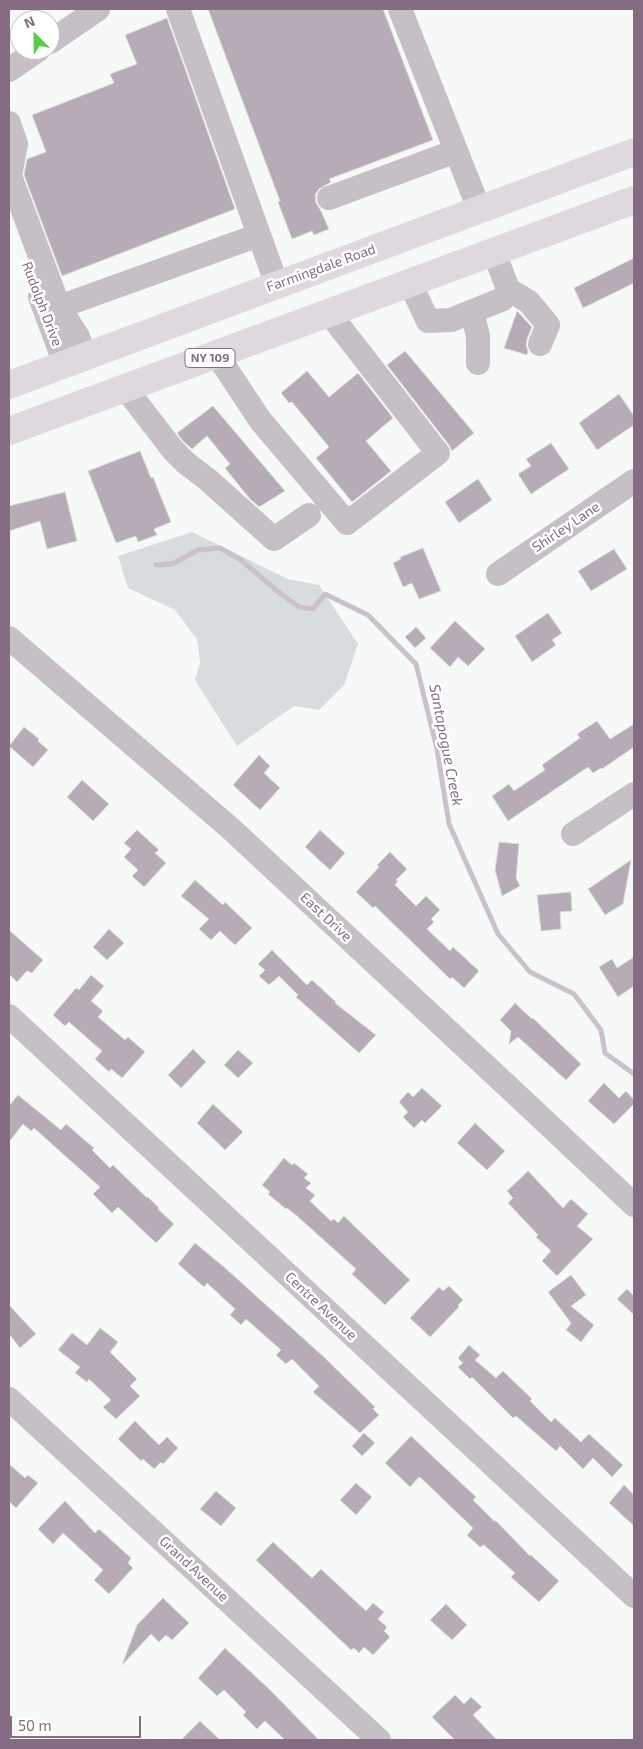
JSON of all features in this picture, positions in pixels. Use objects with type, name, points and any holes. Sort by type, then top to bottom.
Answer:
[{"type":"main road","name":"Farmingdale Road","points":[[9,384],[634,152]]},
{"type":"main road","name":"NY 109","points":[[9,431],[634,200]]},
{"type":"street","points":[[60,35],[98,9]]},
{"type":"street","points":[[178,9],[277,284]]},
{"type":"street","points":[[400,9],[479,209]]},
{"type":"street","points":[[9,70],[24,60]]},
{"type":"street","points":[[9,123],[16,144],[10,176],[59,307],[78,337],[74,360]]},
{"type":"street","points":[[329,198],[456,151]]},
{"type":"street","name":"Rudolph Drive","points":[[9,217],[58,344],[74,360]]},
{"type":"street","points":[[59,307],[259,235]]},
{"type":"street","points":[[494,252],[508,289],[529,302],[548,325],[540,344]]},
{"type":"street","points":[[410,283],[428,321],[451,320],[503,300],[508,289]]},
{"type":"street","points":[[472,312],[478,336],[478,363]]},
{"type":"street","points":[[217,355],[260,420],[348,523],[438,453],[330,313]]},
{"type":"street","points":[[126,388],[173,450],[186,464],[207,479],[274,539],[309,515]]},
{"type":"street","name":"Shirley Lane","points":[[498,574],[634,481]]},
{"type":"street","name":"East Drive","points":[[9,638],[230,828],[634,1206]]},
{"type":"street","points":[[573,834],[634,794]]},
{"type":"street","name":"Centre Avenue","points":[[9,1016],[634,1596]]},
{"type":"street","name":"Grand Avenue","points":[[9,1399],[379,1740]]},
{"type":"shaded area","points":[[192,532],[288,579],[319,585],[358,644],[344,685],[319,710],[294,706],[237,746],[195,680],[200,663],[197,639],[175,610],[128,588],[118,556]]},
{"type":"building","points":[[208,9],[383,9],[433,140],[329,179],[331,182],[319,189],[315,195],[316,203],[329,229],[314,235],[312,231],[292,239],[278,202],[280,201]]},
{"type":"building","points":[[167,18],[235,209],[62,276],[24,175],[27,159],[46,152],[32,115],[114,83],[110,74],[137,64],[125,35]]},
{"type":"building","points":[[634,258],[634,283],[583,308],[574,288]]},
{"type":"building","points":[[517,311],[532,327],[527,339],[527,355],[504,348]]},
{"type":"building","points":[[405,351],[474,433],[452,451],[387,365]]},
{"type":"building","points":[[307,371],[329,397],[358,373],[393,418],[366,441],[391,471],[352,502],[316,458],[329,447],[292,402],[289,403],[281,393]]},
{"type":"building","points":[[619,394],[634,416],[634,425],[597,450],[579,423]]},
{"type":"building","points":[[213,406],[285,491],[259,507],[250,499],[225,468],[230,464],[207,436],[192,449],[183,441],[177,433]]},
{"type":"building","points":[[551,443],[569,469],[531,494],[518,474],[531,466],[526,459]]},
{"type":"building","points":[[140,451],[151,478],[153,477],[171,522],[154,529],[157,535],[138,542],[136,536],[116,543],[88,471]]},
{"type":"building","points":[[478,479],[492,500],[459,523],[445,502]]},
{"type":"building","points":[[65,492],[77,541],[47,549],[40,521],[9,531],[9,506]]},
{"type":"building","points":[[423,548],[441,591],[419,599],[412,583],[403,587],[393,563],[401,559],[400,557]]},
{"type":"building","points":[[614,549],[627,569],[591,591],[578,571]]},
{"type":"building","points":[[548,613],[562,633],[552,640],[556,645],[532,662],[515,636]]},
{"type":"building","points":[[455,621],[485,649],[468,666],[458,657],[450,667],[430,648]]},
{"type":"building","points":[[416,627],[426,638],[415,648],[405,637]]},
{"type":"building","points":[[597,721],[610,739],[634,724],[634,747],[593,773],[588,767],[508,821],[492,796],[509,784],[514,791],[545,770],[542,765],[580,738],[577,734]]},
{"type":"building","points":[[24,727],[39,739],[38,741],[48,750],[33,767],[9,746]]},
{"type":"building","points":[[259,755],[270,766],[264,773],[280,788],[260,810],[233,785]]},
{"type":"building","points":[[82,780],[109,804],[93,821],[67,797]]},
{"type":"building","points":[[137,830],[159,850],[155,853],[166,863],[144,887],[132,876],[138,870],[124,857],[131,849],[124,843]]},
{"type":"building","points":[[320,830],[345,853],[330,870],[305,847]]},
{"type":"building","points":[[499,842],[519,844],[516,878],[520,886],[502,896],[495,870]]},
{"type":"building","points":[[390,852],[407,869],[396,880],[398,881],[395,885],[416,906],[426,896],[440,910],[431,919],[434,922],[427,929],[450,951],[453,947],[479,971],[464,988],[452,977],[450,979],[375,906],[373,908],[356,892]]},
{"type":"building","points":[[631,860],[623,904],[605,915],[588,889]]},
{"type":"building","points":[[195,880],[223,905],[225,902],[252,928],[235,945],[220,931],[211,940],[199,929],[209,919],[181,896]]},
{"type":"building","points":[[571,892],[572,911],[560,912],[561,929],[541,931],[537,895]]},
{"type":"building","points":[[109,929],[124,943],[107,960],[93,947]]},
{"type":"building","points":[[9,930],[43,960],[32,973],[27,971],[17,982],[9,974]]},
{"type":"building","points":[[272,950],[307,985],[312,980],[335,1003],[376,1035],[359,1053],[296,997],[298,995],[279,976],[269,985],[259,976],[265,970],[258,964]]},
{"type":"building","points":[[634,957],[634,986],[618,997],[599,967],[612,959],[617,968]]},
{"type":"building","points":[[91,975],[104,986],[91,1001],[103,1011],[98,1017],[125,1040],[128,1037],[145,1052],[122,1078],[111,1069],[109,1072],[95,1059],[102,1051],[69,1022],[65,1026],[53,1015],[76,988],[79,990]]},
{"type":"building","points":[[515,1003],[581,1064],[566,1080],[518,1037],[509,1044],[511,1031],[500,1020]]},
{"type":"building","points":[[193,1049],[206,1062],[181,1088],[168,1075]]},
{"type":"building","points":[[238,1050],[253,1063],[238,1078],[224,1065]]},
{"type":"building","points":[[604,1083],[619,1098],[626,1091],[634,1100],[634,1104],[614,1124],[588,1101]]},
{"type":"building","points":[[422,1088],[442,1106],[425,1123],[422,1120],[414,1128],[403,1117],[408,1112],[399,1102],[408,1092],[413,1097]]},
{"type":"building","points":[[18,1095],[61,1130],[66,1124],[94,1148],[92,1150],[110,1168],[113,1165],[174,1224],[156,1243],[118,1207],[112,1213],[93,1194],[100,1187],[34,1128],[31,1131],[23,1124],[9,1142],[9,1106]]},
{"type":"building","points":[[213,1104],[243,1132],[225,1150],[197,1123]]},
{"type":"building","points":[[475,1123],[505,1151],[487,1170],[457,1143]]},
{"type":"building","points":[[284,1158],[308,1174],[304,1178],[311,1183],[306,1188],[315,1195],[310,1201],[331,1221],[334,1219],[338,1223],[344,1216],[410,1280],[385,1305],[352,1274],[356,1269],[297,1216],[268,1194],[270,1192],[262,1185]]},
{"type":"building","points":[[528,1171],[563,1208],[571,1199],[588,1214],[577,1226],[593,1239],[557,1276],[542,1261],[551,1251],[536,1237],[538,1235],[508,1203],[513,1198],[507,1191]]},
{"type":"building","points":[[195,1243],[325,1358],[375,1407],[373,1409],[379,1415],[360,1433],[313,1392],[319,1386],[292,1359],[286,1364],[276,1355],[281,1350],[246,1319],[241,1325],[230,1315],[235,1309],[207,1283],[204,1287],[178,1264]]},
{"type":"building","points":[[571,1275],[586,1295],[571,1306],[594,1325],[581,1342],[566,1330],[571,1323],[548,1292]]},
{"type":"building","points":[[449,1286],[463,1300],[458,1305],[459,1307],[430,1337],[410,1318],[439,1287],[443,1291]]},
{"type":"building","points":[[627,1289],[634,1296],[634,1315],[617,1299]]},
{"type":"building","points":[[9,1305],[36,1334],[20,1348],[9,1334]]},
{"type":"building","points":[[100,1328],[118,1342],[110,1352],[137,1379],[130,1386],[140,1396],[116,1419],[103,1407],[111,1400],[89,1379],[87,1382],[75,1373],[80,1367],[58,1350],[72,1333],[87,1345]]},
{"type":"building","points":[[469,1345],[480,1355],[475,1360],[496,1378],[503,1371],[532,1399],[530,1401],[551,1422],[555,1418],[581,1442],[589,1434],[623,1465],[612,1477],[593,1458],[583,1469],[560,1446],[556,1451],[516,1416],[513,1418],[472,1377],[470,1379],[458,1367],[463,1363],[458,1358]]},
{"type":"building","points":[[135,1421],[159,1445],[167,1437],[178,1448],[163,1464],[161,1462],[154,1469],[143,1459],[141,1461],[118,1439]]},
{"type":"building","points":[[364,1433],[375,1443],[362,1456],[352,1446]]},
{"type":"building","points":[[411,1436],[476,1497],[473,1500],[494,1521],[559,1581],[539,1602],[511,1577],[515,1573],[484,1545],[480,1547],[467,1535],[473,1528],[421,1478],[419,1477],[410,1487],[385,1463]]},
{"type":"building","points":[[9,1464],[25,1478],[28,1475],[38,1483],[16,1508],[9,1501]]},
{"type":"building","points":[[356,1483],[372,1497],[356,1515],[340,1500]]},
{"type":"building","points":[[624,1485],[634,1495],[634,1526],[609,1503]]},
{"type":"building","points":[[216,1491],[236,1508],[221,1526],[200,1509]]},
{"type":"building","points":[[65,1501],[95,1533],[99,1529],[131,1558],[128,1563],[133,1568],[109,1594],[94,1580],[103,1570],[63,1533],[53,1544],[38,1529]]},
{"type":"building","points":[[273,1542],[312,1578],[321,1569],[366,1611],[373,1603],[384,1612],[378,1619],[387,1627],[384,1631],[390,1637],[373,1655],[364,1647],[359,1653],[354,1648],[351,1650],[256,1560]]},
{"type":"building","points":[[163,1598],[189,1623],[172,1640],[166,1635],[159,1642],[151,1634],[122,1665],[137,1625]]},
{"type":"building","points":[[446,1604],[467,1625],[452,1640],[430,1620]]},
{"type":"building","points":[[225,1648],[319,1740],[285,1740],[265,1721],[257,1729],[243,1715],[246,1712],[224,1690],[217,1696],[198,1678]]},
{"type":"building","points":[[455,1695],[464,1704],[471,1697],[482,1707],[473,1715],[497,1740],[455,1740],[432,1717]]},
{"type":"building","points":[[200,1721],[220,1740],[181,1740]]},
{"type":"waterway","name":"Santapogue Creek","points":[[156,565],[172,564],[198,550],[220,548],[241,560],[299,607],[313,609],[325,594],[368,615],[416,664],[437,749],[449,824],[498,934],[530,972],[574,994],[601,1030],[605,1053],[634,1074]]}]
